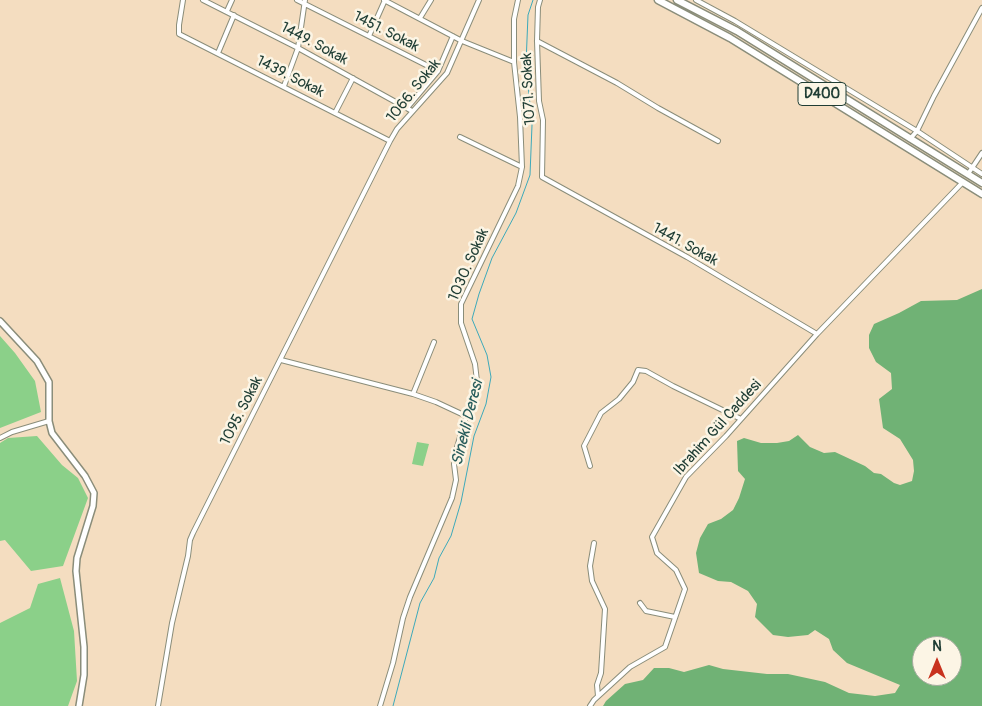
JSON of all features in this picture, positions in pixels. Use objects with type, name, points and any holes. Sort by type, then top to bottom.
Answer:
[{"type":"highway","name":"D400","points":[[658,0],[730,38],[982,194]]},
{"type":"highway","name":"D400","points":[[677,0],[737,31],[982,183]]},
{"type":"main road","points":[[0,321],[38,361],[49,382],[49,421],[52,433],[85,476],[94,493],[93,506],[79,551],[76,571],[84,647],[84,675],[79,706]]},
{"type":"street","name":"1439. Sokak","points":[[183,0],[179,34],[390,141]]},
{"type":"street","name":"1449. Sokak","points":[[203,0],[298,48],[412,111]]},
{"type":"street","points":[[226,11],[232,0]]},
{"type":"street","name":"1451. Sokak","points":[[297,0],[438,71]]},
{"type":"street","points":[[369,36],[385,0],[462,41],[514,62]]},
{"type":"street","points":[[420,18],[431,0]]},
{"type":"street","name":"1066. Sokak","points":[[390,141],[397,129],[447,72],[479,0]]},
{"type":"street","name":"1030. Sokak","points":[[380,706],[410,597],[452,498],[456,480],[454,464],[477,381],[475,364],[461,323],[461,304],[518,186],[522,167],[520,117],[514,62],[514,19],[518,0]]},
{"type":"street","name":"1071. Sokak","points":[[540,0],[537,41],[539,101],[543,120],[542,177]]},
{"type":"street","points":[[696,0],[735,21],[982,174]]},
{"type":"street","points":[[284,86],[298,48],[304,2]]},
{"type":"street","points":[[910,139],[917,132],[934,96],[982,8]]},
{"type":"street","points":[[218,53],[234,15]]},
{"type":"street","points":[[407,108],[438,71],[453,36]]},
{"type":"street","points":[[537,41],[617,83],[718,141]]},
{"type":"street","points":[[335,112],[353,78]]},
{"type":"street","points":[[460,137],[522,167]]},
{"type":"street","name":"1095. Sokak","points":[[158,706],[172,623],[190,540],[390,141]]},
{"type":"street","points":[[968,174],[982,153]]},
{"type":"street","name":"1441. Sokak","points":[[542,177],[687,258],[817,334]]},
{"type":"street","name":"Ibrahim Gül Caddesi","points":[[590,706],[598,696],[630,667],[665,647],[685,589],[676,570],[657,552],[652,537],[686,477],[817,334],[963,182]]},
{"type":"street","points":[[413,394],[434,342]]},
{"type":"street","points":[[281,360],[413,394],[466,416]]},
{"type":"street","points":[[590,466],[584,446],[601,414],[619,399],[633,382],[638,370],[646,371],[672,386],[741,419]]},
{"type":"street","points":[[0,438],[12,432],[49,421]]},
{"type":"street","points":[[594,543],[590,566],[592,581],[605,609],[601,673],[597,686],[598,696]]},
{"type":"street","points":[[640,602],[646,611],[675,617]]},
{"type":"green space","points":[[982,289],[982,706],[603,706],[625,684],[643,680],[654,668],[669,668],[684,672],[709,665],[723,669],[767,674],[788,674],[825,682],[849,693],[875,696],[895,693],[900,685],[847,663],[833,650],[829,639],[815,630],[808,635],[788,637],[773,635],[755,617],[757,604],[748,591],[731,582],[718,581],[699,573],[696,553],[700,538],[708,524],[721,519],[733,510],[739,498],[745,479],[738,471],[737,441],[744,438],[761,443],[777,443],[789,441],[798,435],[810,447],[824,453],[835,452],[865,466],[874,473],[881,474],[894,483],[900,485],[912,481],[914,471],[913,460],[900,439],[883,428],[879,399],[892,389],[891,373],[876,362],[869,348],[869,335],[874,324],[921,301],[957,300]]},
{"type":"green space","points":[[0,336],[35,381],[41,412],[0,428]]},
{"type":"green space","points":[[37,436],[62,465],[78,478],[88,498],[63,566],[31,571],[5,540],[0,541],[0,443],[8,438]]},
{"type":"green space","points":[[417,442],[429,444],[423,466],[412,464]]},
{"type":"green space","points":[[60,578],[74,631],[77,681],[68,706],[0,706],[0,623],[30,608],[38,584]]},
{"type":"waterway","name":"Sinekli Deresi","points":[[393,706],[420,603],[434,578],[439,558],[451,536],[461,502],[474,436],[486,404],[491,377],[487,355],[472,319],[492,258],[516,213],[530,175],[532,125],[526,64],[528,15],[533,0]]}]
